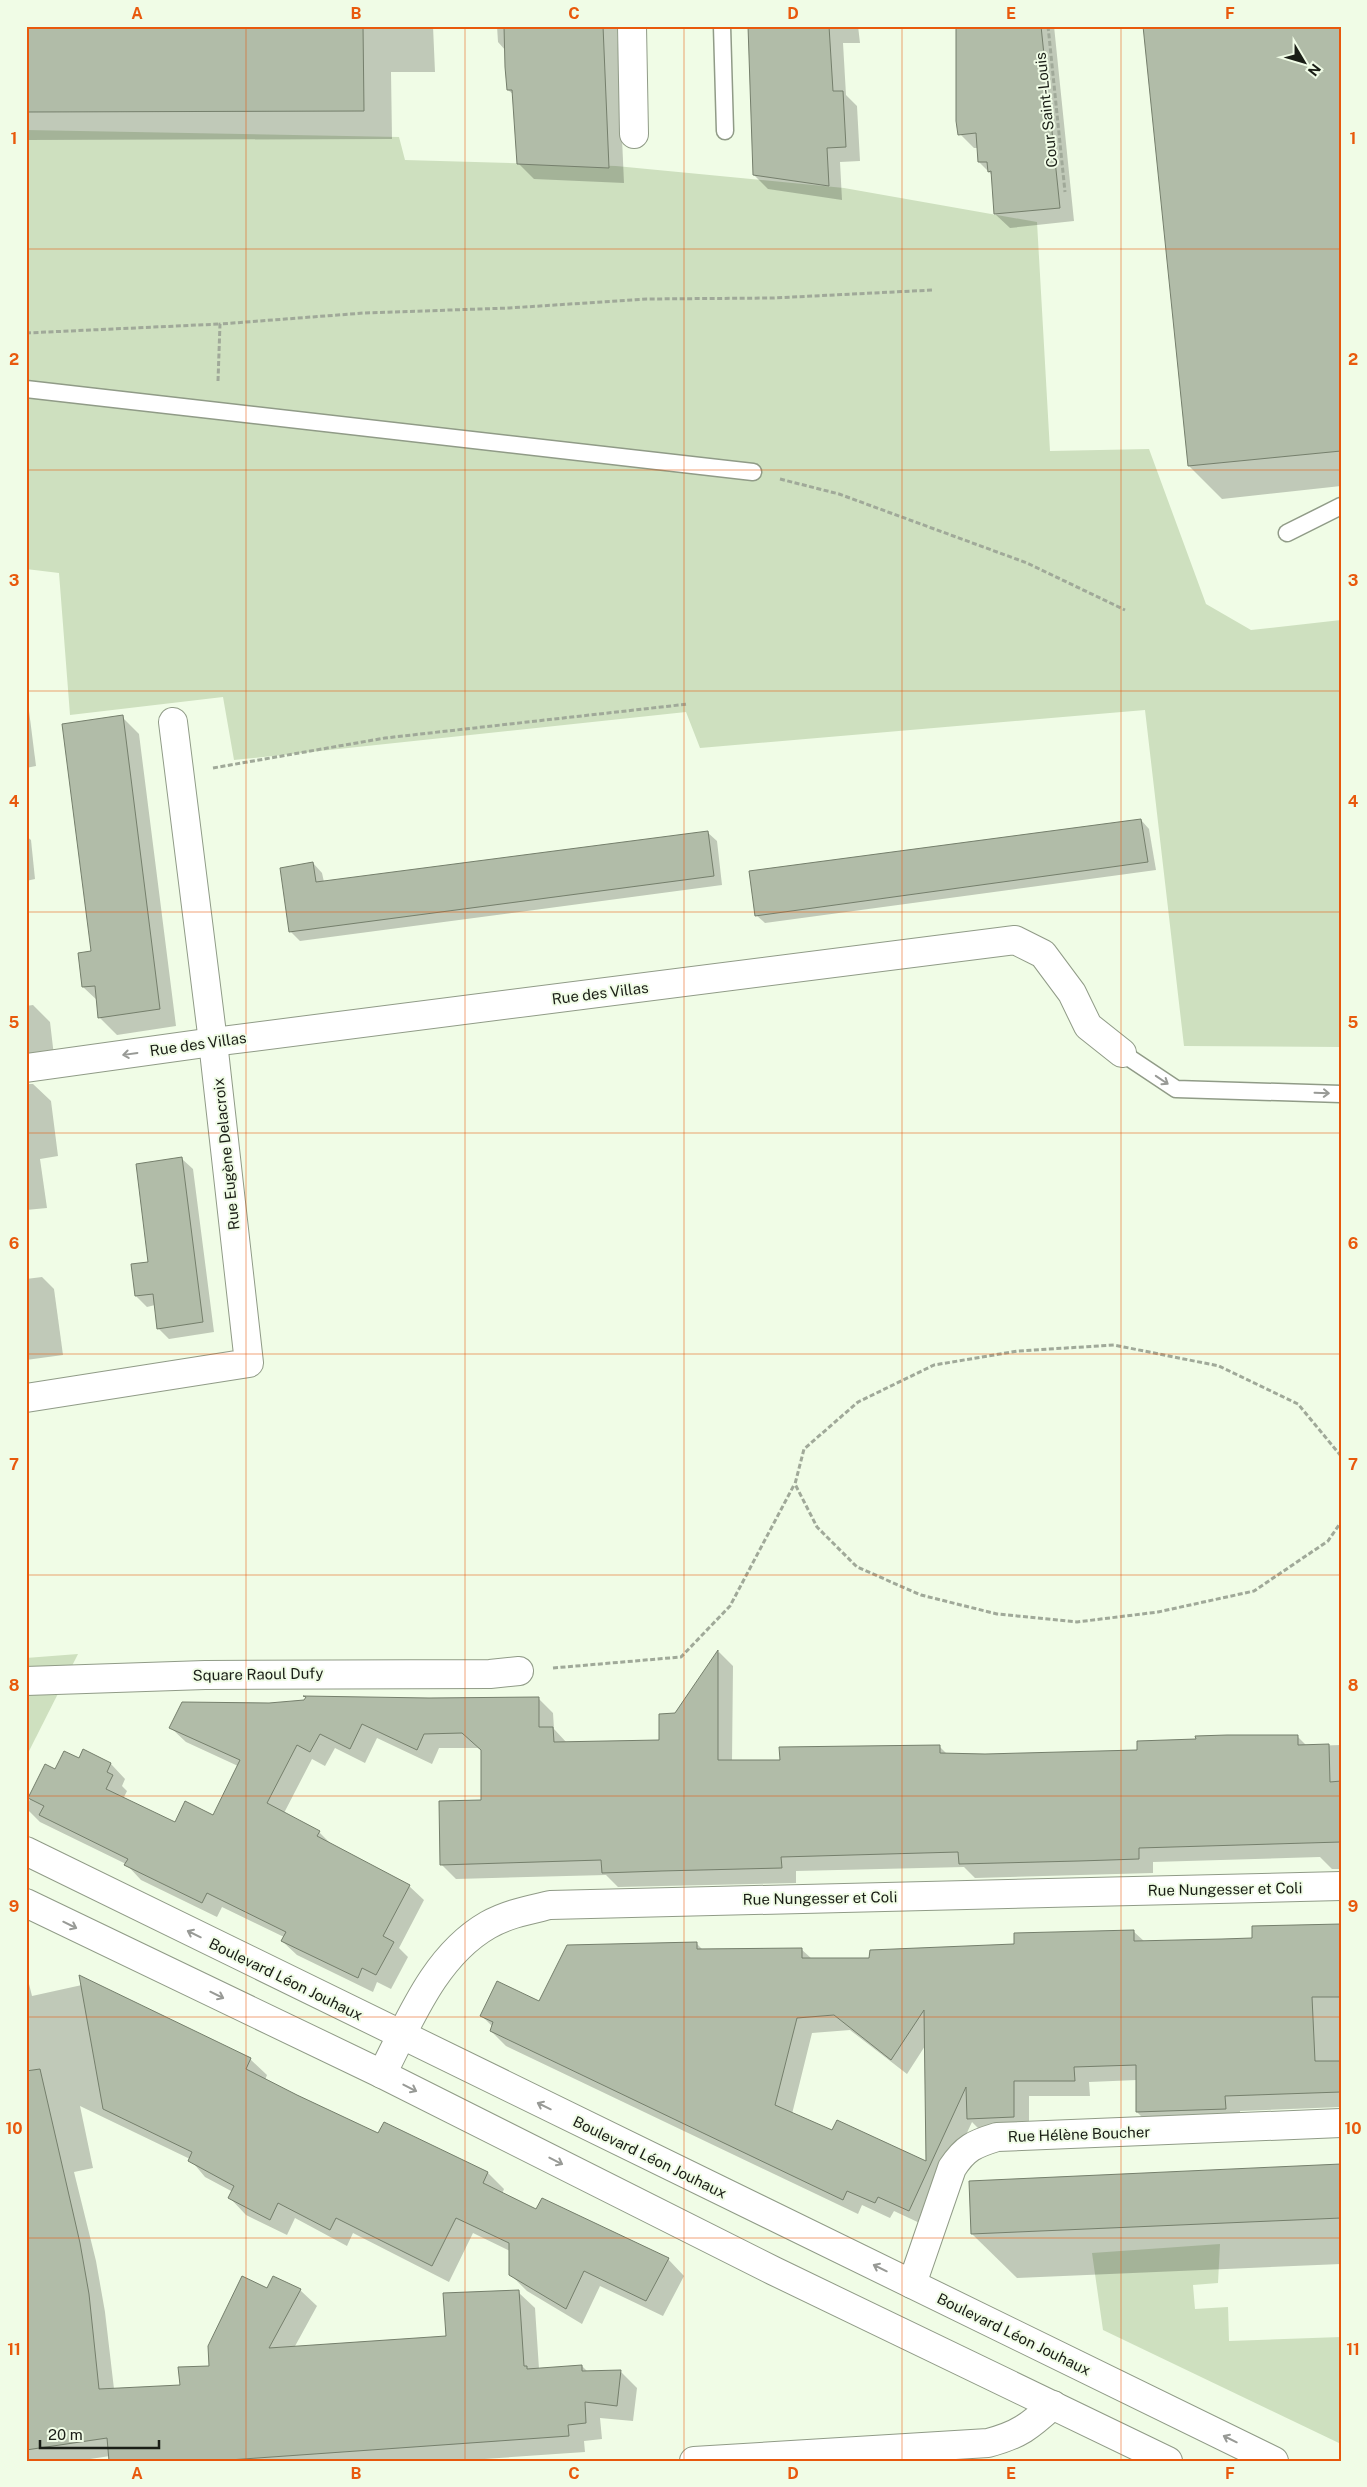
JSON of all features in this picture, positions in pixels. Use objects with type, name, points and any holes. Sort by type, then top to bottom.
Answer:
[{"type":"street","points":[[632,26],[634,134]]},
{"type":"street","name":"Rue Eugène Delacroix","points":[[26,1398],[249,1363],[213,1042],[173,722]]},
{"type":"street","name":"Rue des Villas","points":[[26,1068],[213,1042],[1015,940],[1043,954],[1072,993],[1088,1026],[1122,1053]]},
{"type":"street","name":"Square Raoul Dufy","points":[[26,1681],[205,1675],[490,1674],[519,1671]]},
{"type":"street","name":"Boulevard Léon Jouhaux","points":[[26,1851],[402,2037],[1274,2461]]},
{"type":"street","name":"Rue Nungesser et Coli","points":[[382,2074],[434,1979],[458,1947],[488,1925],[510,1916],[550,1905],[1341,1886]]},
{"type":"street","points":[[26,1904],[382,2074],[774,2271],[1168,2461]]},
{"type":"street","name":"Rue Hélène Boucher","points":[[912,2284],[952,2168],[962,2152],[979,2142],[997,2137],[1341,2123]]},
{"type":"street","points":[[694,2461],[988,2443],[1012,2436],[1034,2423],[1053,2404]]},
{"type":"lane","points":[[722,26],[725,131]]},
{"type":"lane","points":[[26,389],[753,472]]},
{"type":"lane","points":[[1287,532],[1341,506]]},
{"type":"lane","points":[[1122,1053],[1176,1089],[1341,1094]]},
{"type":"path","name":"Cour Saint-Louis","points":[[1048,26],[1065,192]]},
{"type":"path","points":[[26,333],[220,324],[364,313],[509,308],[647,299],[774,298],[933,290]]},
{"type":"path","points":[[217,411],[220,324]]},
{"type":"path","points":[[753,472],[839,494],[1028,563],[1125,610]]},
{"type":"path","points":[[179,775],[385,738],[688,704]]},
{"type":"path","points":[[519,1671],[681,1657],[730,1606],[795,1484],[804,1449],[858,1402],[934,1365],[1018,1351],[1114,1345],[1219,1366],[1298,1404],[1341,1456]]},
{"type":"path","points":[[795,1484],[817,1527],[857,1567],[921,1595],[988,1611],[1077,1622],[1158,1612],[1254,1591],[1328,1541],[1341,1522]]},
{"type":"green space","points":[[26,130],[399,137],[405,160],[616,166],[844,188],[1037,222],[1050,451],[1149,449],[1206,604],[1251,630],[1341,620],[1341,1047],[1184,1046],[1145,710],[700,748],[686,712],[234,760],[223,697],[70,715],[59,573],[26,569]]},
{"type":"green space","points":[[78,1654],[26,1757],[26,1658]]},
{"type":"green space","points":[[1220,2244],[1218,2283],[1193,2285],[1195,2309],[1228,2307],[1229,2341],[1341,2337],[1341,2444],[1103,2330],[1092,2253]]},
{"type":"building","points":[[26,26],[363,26],[364,111],[26,112]]},
{"type":"building","points":[[504,26],[603,26],[609,168],[517,164],[512,90],[507,90]]},
{"type":"building","points":[[748,26],[829,26],[833,91],[843,91],[846,147],[827,148],[829,186],[753,175]]},
{"type":"building","points":[[956,26],[1041,26],[1060,208],[994,214],[991,171],[988,172],[987,162],[978,162],[976,133],[958,135],[956,121]]},
{"type":"building","points":[[1143,26],[1341,26],[1341,451],[1188,466]]},
{"type":"building","points":[[123,715],[160,1009],[98,1018],[95,986],[82,987],[78,953],[91,951],[62,724]]},
{"type":"building","points":[[1141,819],[1148,862],[755,916],[749,871]]},
{"type":"building","points":[[708,831],[714,876],[289,932],[280,868],[313,862],[316,882]]},
{"type":"building","points":[[182,1157],[203,1322],[157,1329],[153,1294],[135,1296],[131,1264],[148,1262],[136,1164]]},
{"type":"building","points":[[718,1650],[718,1760],[780,1760],[779,1747],[940,1745],[940,1753],[985,1754],[1137,1750],[1137,1741],[1196,1739],[1195,1736],[1298,1735],[1298,1745],[1329,1744],[1330,1782],[1341,1781],[1341,1842],[1139,1848],[1139,1859],[1079,1861],[959,1864],[958,1852],[781,1857],[782,1868],[602,1873],[601,1860],[440,1865],[439,1801],[481,1800],[481,1750],[462,1733],[424,1734],[417,1750],[362,1724],[350,1749],[320,1734],[310,1752],[297,1745],[267,1803],[320,1831],[317,1836],[410,1885],[383,1936],[394,1942],[376,1975],[362,1968],[358,1978],[281,1941],[286,1932],[207,1893],[202,1903],[124,1865],[128,1859],[39,1815],[44,1806],[28,1798],[45,1764],[55,1769],[64,1751],[79,1758],[83,1749],[111,1763],[107,1772],[113,1775],[106,1789],[175,1822],[185,1801],[213,1815],[240,1760],[169,1728],[182,1702],[269,1703],[304,1700],[306,1697],[303,1696],[539,1697],[539,1727],[553,1727],[554,1742],[659,1740],[659,1714],[675,1713]]},
{"type":"building","points":[[1341,1924],[1341,1997],[1312,1997],[1315,2061],[1341,2061],[1341,2092],[1225,2096],[1226,2109],[1136,2112],[1136,2065],[1074,2067],[1075,2081],[1014,2081],[1014,2117],[967,2119],[966,2087],[909,2211],[878,2197],[875,2203],[847,2191],[843,2200],[490,2031],[493,2022],[480,2016],[497,1981],[539,2001],[567,1945],[697,1942],[697,1949],[802,1948],[802,1958],[869,1958],[870,1950],[1014,1944],[1014,1933],[1134,1930],[1134,1941],[1222,1939],[1252,1938],[1252,1926]],"holes":[[[924,2010],[926,2161],[837,2120],[832,2130],[775,2105],[797,2018],[834,2015],[891,2060]]]},
{"type":"building","points":[[79,1975],[251,2058],[246,2069],[297,2095],[378,2133],[384,2122],[488,2172],[483,2183],[536,2209],[542,2198],[669,2258],[646,2301],[584,2271],[566,2309],[509,2275],[509,2243],[456,2218],[432,2266],[336,2218],[330,2230],[278,2203],[270,2220],[228,2198],[234,2186],[188,2161],[192,2152],[103,2109]]},
{"type":"building","points":[[40,2069],[80,2243],[89,2294],[99,2389],[180,2385],[178,2367],[209,2366],[208,2346],[242,2276],[267,2288],[273,2276],[301,2289],[269,2348],[446,2336],[443,2293],[519,2290],[524,2366],[527,2366],[527,2369],[582,2365],[582,2371],[621,2370],[617,2406],[585,2402],[586,2423],[568,2425],[569,2436],[215,2461],[109,2461],[107,2438],[26,2450],[26,2071]]},
{"type":"building","points":[[1341,2164],[1341,2218],[971,2234],[969,2181]]}]
